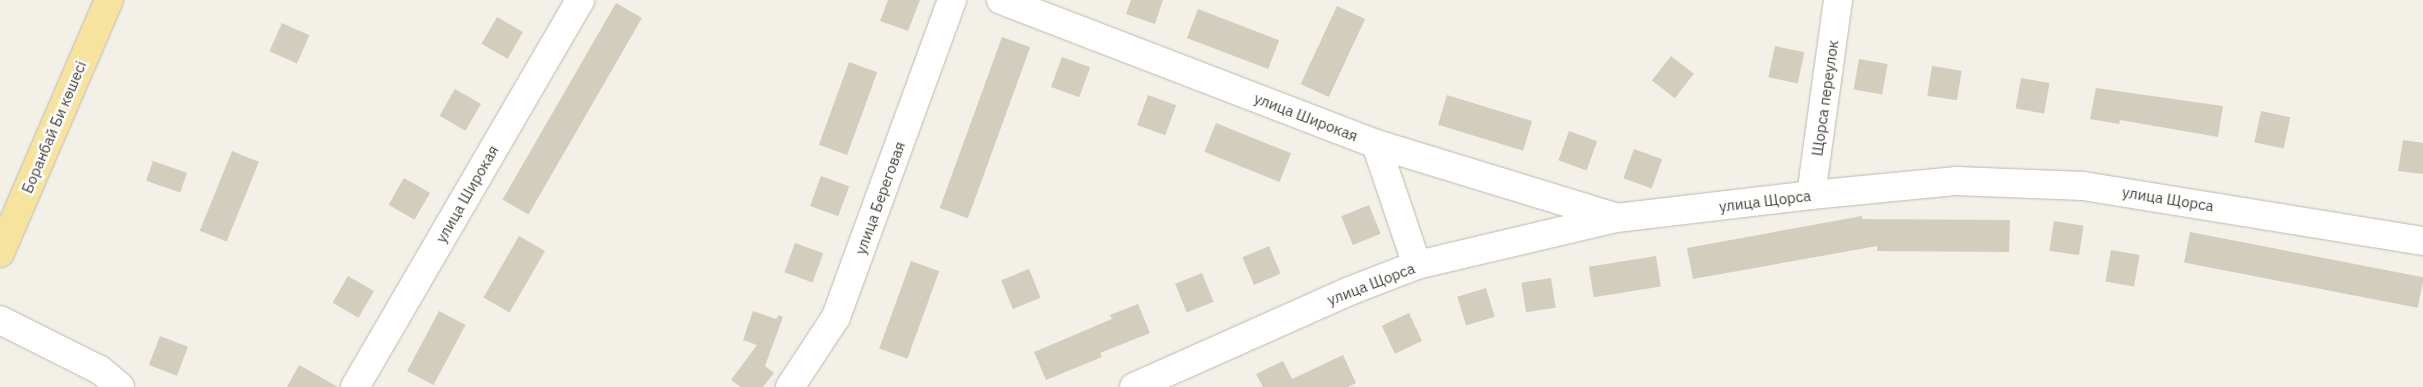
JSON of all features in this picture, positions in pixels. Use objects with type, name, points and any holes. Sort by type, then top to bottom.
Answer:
[{"type":"main road","name":"Боранбай Би көшесі","points":[[0,253],[109,0]]},
{"type":"street","name":"улица Широкая","points":[[355,387],[580,0]]},
{"type":"street","name":"улица Береговая","points":[[790,387],[836,318],[952,0]]},
{"type":"street","name":"улица Широкая","points":[[1001,0],[1376,144],[1616,218]]},
{"type":"street","name":"Щорса переулок","points":[[1811,195],[1838,0]]},
{"type":"street","points":[[1376,144],[1417,265]]},
{"type":"street","name":"улица Щорса","points":[[1134,387],[1347,292],[1417,265],[1616,218],[1811,195],[1957,180],[2084,186],[2423,241]]},
{"type":"street","points":[[0,320],[100,370],[120,387]]},
{"type":"building","points":[[888,0],[920,0],[908,31],[880,21]]},
{"type":"building","points":[[1131,0],[1163,0],[1155,24],[1126,14]]},
{"type":"building","points":[[616,3],[642,18],[528,215],[502,200]]},
{"type":"building","points":[[1337,6],[1365,19],[1329,97],[1301,84]]},
{"type":"building","points":[[1198,9],[1279,40],[1268,69],[1187,38]]},
{"type":"building","points":[[497,17],[523,32],[507,59],[482,44]]},
{"type":"building","points":[[282,23],[309,35],[297,64],[269,51]]},
{"type":"building","points":[[1002,37],[1030,47],[968,218],[940,208]]},
{"type":"building","points":[[1775,46],[1804,52],[1798,84],[1768,77]]},
{"type":"building","points":[[1671,56],[1694,74],[1675,98],[1652,80]]},
{"type":"building","points":[[1062,57],[1090,67],[1079,97],[1051,87]]},
{"type":"building","points":[[1859,59],[1888,64],[1882,95],[1854,90]]},
{"type":"building","points":[[849,62],[877,72],[847,155],[819,145]]},
{"type":"building","points":[[1932,66],[1962,71],[1957,100],[1927,96]]},
{"type":"building","points":[[2021,78],[2050,83],[2044,114],[2016,109]]},
{"type":"building","points":[[2096,88],[2223,106],[2218,137],[2120,120],[2119,124],[2090,119]]},
{"type":"building","points":[[455,89],[481,104],[465,131],[440,116]]},
{"type":"building","points":[[1148,95],[1176,105],[1165,135],[1137,125]]},
{"type":"building","points":[[1447,95],[1532,121],[1523,151],[1438,125]]},
{"type":"building","points":[[2261,111],[2290,117],[2284,149],[2254,142]]},
{"type":"building","points":[[1216,123],[1291,153],[1279,182],[1204,152]]},
{"type":"building","points":[[1569,131],[1597,141],[1587,170],[1558,160]]},
{"type":"building","points":[[2403,140],[2423,143],[2423,174],[2398,171]]},
{"type":"building","points":[[1634,149],[1662,159],[1652,188],[1623,178]]},
{"type":"building","points":[[232,151],[259,162],[227,242],[200,231]]},
{"type":"building","points":[[153,161],[187,173],[180,193],[146,181]]},
{"type":"building","points":[[821,176],[849,186],[838,216],[810,206]]},
{"type":"building","points":[[404,178],[430,193],[414,220],[388,205]]},
{"type":"building","points":[[1369,205],[1381,234],[1353,245],[1341,216]]},
{"type":"building","points":[[1862,216],[1862,219],[2010,220],[2009,252],[1877,251],[1877,246],[1693,279],[1687,248]]},
{"type":"building","points":[[2054,221],[2084,226],[2079,255],[2049,251]]},
{"type":"building","points":[[2190,232],[2423,277],[2418,308],[2184,262]]},
{"type":"building","points":[[519,236],[545,251],[509,312],[484,297]]},
{"type":"building","points":[[795,243],[823,253],[813,282],[784,272]]},
{"type":"building","points":[[1269,246],[1281,274],[1254,285],[1242,257]]},
{"type":"building","points":[[2111,250],[2140,255],[2134,287],[2105,282]]},
{"type":"building","points":[[1656,256],[1661,287],[1594,297],[1589,267]]},
{"type":"building","points":[[911,261],[939,271],[907,359],[879,348]]},
{"type":"building","points":[[1029,269],[1041,298],[1013,309],[1001,280]]},
{"type":"building","points":[[1202,273],[1214,302],[1187,313],[1175,284]]},
{"type":"building","points":[[348,276],[374,291],[358,318],[332,303]]},
{"type":"building","points":[[1551,278],[1556,308],[1526,312],[1521,283]]},
{"type":"building","points":[[1486,288],[1495,317],[1466,325],[1457,297]]},
{"type":"building","points":[[1138,304],[1150,333],[1100,353],[1102,357],[1046,380],[1034,352],[1112,319],[1110,315]]},
{"type":"building","points":[[439,311],[465,325],[434,385],[407,371]]},
{"type":"building","points":[[753,311],[776,319],[779,315],[783,317],[765,366],[774,373],[763,387],[741,387],[731,380],[757,345],[743,340]]},
{"type":"building","points":[[1409,313],[1422,341],[1395,354],[1382,326]]},
{"type":"building","points":[[160,336],[188,347],[177,376],[149,365]]},
{"type":"building","points":[[1343,355],[1356,383],[1348,387],[1263,387],[1256,374],[1283,361],[1292,379]]},
{"type":"building","points":[[299,365],[338,387],[287,387]]}]
